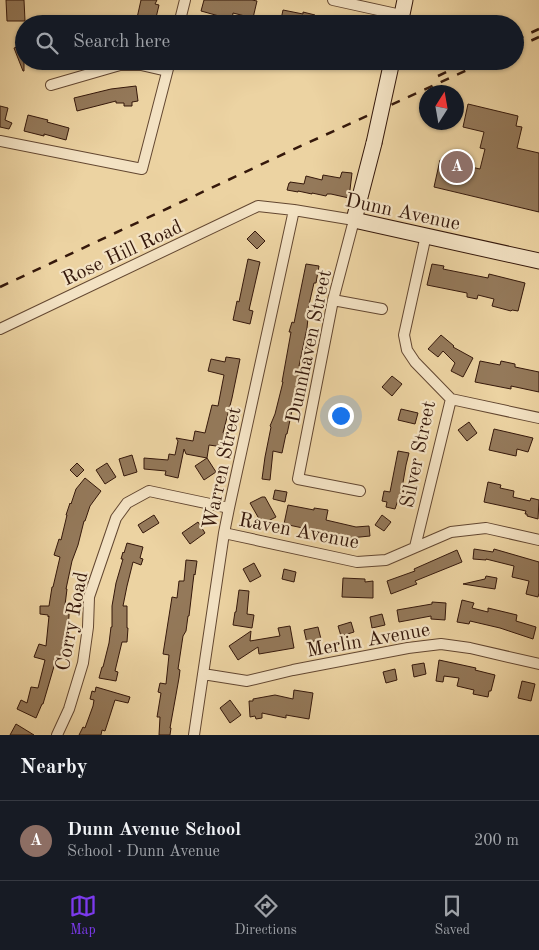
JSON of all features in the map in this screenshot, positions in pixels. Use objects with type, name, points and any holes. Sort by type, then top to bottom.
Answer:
[{"type":"street","points":[[181,15],[185,0]]},
{"type":"street","points":[[333,0],[402,13]]},
{"type":"street","points":[[51,85],[103,70]]},
{"type":"street","points":[[0,140],[142,169],[167,70]]},
{"type":"street","points":[[354,220],[390,70]]},
{"type":"street","name":"Dunn Avenue","points":[[258,206],[354,220],[539,261]]},
{"type":"street","name":"Rose Hill Road","points":[[0,329],[258,206]]},
{"type":"street","name":"Warren Street","points":[[194,735],[224,533],[294,210]]},
{"type":"street","name":"Dunnhaven Street","points":[[354,220],[333,300],[298,479],[360,491]]},
{"type":"street","name":"Silver Street","points":[[414,547],[451,400],[414,362],[407,350],[404,335],[426,235]]},
{"type":"street","points":[[333,300],[382,309]]},
{"type":"street","points":[[451,400],[539,418]]},
{"type":"street","name":"Corry Road","points":[[57,735],[69,709],[83,663],[88,627],[89,597],[116,518],[127,503],[149,491],[229,508]]},
{"type":"street","name":"Raven Avenue","points":[[224,533],[357,562],[386,560],[452,532],[486,528],[539,540]]},
{"type":"street","name":"Merlin Avenue","points":[[203,674],[247,681],[379,653],[441,644],[470,648],[539,664]]},
{"type":"building","points":[[6,0],[24,0],[25,15],[15,15],[15,21],[7,21]]},
{"type":"building","points":[[141,0],[157,0],[155,4],[159,5],[157,15],[138,15]]},
{"type":"building","points":[[204,0],[257,1],[254,15],[233,13],[233,15],[215,15],[201,11]]},
{"type":"building","points":[[283,10],[315,15],[282,15]]},
{"type":"building","points":[[136,86],[138,101],[132,102],[132,106],[124,106],[124,103],[116,103],[116,101],[77,111],[74,98],[111,89]]},
{"type":"building","points":[[468,104],[518,116],[516,126],[522,127],[517,148],[539,153],[539,212],[434,187],[440,160],[480,169],[485,149],[480,148],[484,132],[464,127]]},
{"type":"building","points":[[0,106],[8,108],[5,120],[12,123],[9,129],[0,127]]},
{"type":"building","points":[[28,115],[69,128],[66,140],[24,131]]},
{"type":"building","points":[[342,172],[352,173],[349,198],[331,194],[326,196],[287,190],[290,182],[304,184],[306,176],[322,180],[323,175],[340,178]]},
{"type":"building","points":[[255,231],[265,241],[257,249],[247,239]]},
{"type":"building","points":[[248,259],[260,262],[249,310],[253,311],[250,324],[233,320],[237,301],[239,302]]},
{"type":"building","points":[[306,264],[319,266],[306,318],[308,318],[307,328],[299,366],[308,368],[297,407],[293,406],[282,453],[273,451],[270,480],[262,479],[270,426],[283,382],[291,332],[289,332],[292,322],[294,323]]},
{"type":"building","points":[[432,264],[444,266],[443,269],[488,278],[489,274],[525,283],[518,311],[492,306],[494,299],[478,295],[477,299],[467,297],[467,293],[427,285]]},
{"type":"building","points":[[441,335],[453,347],[473,358],[463,377],[451,371],[455,363],[443,351],[438,357],[428,349]]},
{"type":"building","points":[[226,357],[240,359],[223,433],[225,434],[223,447],[209,445],[207,458],[186,454],[184,449],[178,478],[165,475],[166,471],[144,469],[144,458],[168,460],[169,454],[175,455],[178,441],[176,438],[193,441],[195,431],[205,433],[212,405],[218,406],[224,375],[208,371],[211,359],[225,362]]},
{"type":"building","points":[[480,361],[500,365],[501,361],[515,364],[515,367],[539,372],[539,392],[511,386],[511,389],[475,382]]},
{"type":"building","points":[[392,376],[402,384],[392,396],[382,387]]},
{"type":"building","points":[[401,409],[418,413],[415,424],[398,420]]},
{"type":"building","points":[[469,422],[477,433],[467,441],[458,430]]},
{"type":"building","points":[[494,429],[533,438],[528,452],[517,449],[516,456],[489,450]]},
{"type":"building","points":[[398,451],[409,453],[400,500],[398,500],[395,509],[386,507],[387,502],[382,501],[384,491],[390,492]]},
{"type":"building","points":[[132,455],[137,472],[124,476],[119,459]]},
{"type":"building","points":[[207,458],[216,472],[204,480],[195,466]]},
{"type":"building","points":[[77,463],[84,470],[77,477],[70,470]]},
{"type":"building","points":[[107,463],[116,477],[105,484],[96,470]]},
{"type":"building","points":[[85,478],[101,491],[90,506],[72,561],[66,589],[65,605],[69,605],[69,616],[66,644],[64,644],[57,664],[55,663],[43,704],[36,718],[17,709],[21,700],[27,703],[31,687],[38,688],[45,660],[34,657],[39,644],[46,646],[49,616],[40,614],[40,606],[49,606],[60,557],[54,555],[59,539],[61,540],[70,503],[76,489]]},
{"type":"building","points":[[488,482],[501,485],[500,488],[514,491],[513,497],[530,501],[531,498],[539,500],[538,519],[527,516],[525,514],[526,511],[484,502]]},
{"type":"building","points":[[275,490],[287,492],[285,502],[273,499]]},
{"type":"building","points":[[265,497],[276,517],[262,524],[250,503]]},
{"type":"building","points":[[288,505],[314,510],[314,508],[328,510],[326,520],[356,527],[369,526],[370,536],[350,538],[284,524]]},
{"type":"building","points":[[154,515],[159,523],[143,533],[138,525]]},
{"type":"building","points":[[382,515],[391,522],[384,531],[375,525]]},
{"type":"building","points":[[198,522],[205,533],[190,544],[182,533]]},
{"type":"building","points":[[127,543],[143,547],[140,558],[143,559],[141,565],[133,562],[127,586],[123,606],[127,606],[127,642],[122,642],[115,671],[118,672],[116,681],[99,678],[109,643],[116,583],[123,559],[121,559]]},
{"type":"building","points":[[474,549],[493,552],[494,549],[539,562],[538,597],[526,594],[529,581],[512,577],[514,566],[486,559],[473,559]]},
{"type":"building","points":[[457,550],[462,562],[415,581],[417,584],[391,594],[387,581],[415,571],[414,569]]},
{"type":"building","points":[[186,560],[197,561],[189,616],[183,636],[178,669],[180,670],[179,678],[170,735],[159,735],[160,717],[157,717],[161,693],[158,692],[160,683],[166,684],[169,655],[163,654],[172,597],[177,598],[179,581],[184,581]]},
{"type":"building","points":[[254,563],[261,576],[250,582],[243,569]]},
{"type":"building","points":[[284,569],[296,572],[294,582],[282,579]]},
{"type":"building","points":[[486,576],[497,578],[495,589],[463,584],[485,579]]},
{"type":"building","points":[[343,578],[365,579],[365,582],[373,581],[373,598],[342,597]]},
{"type":"building","points":[[239,590],[249,591],[247,614],[254,615],[252,628],[233,625]]},
{"type":"building","points":[[462,600],[474,603],[472,608],[488,612],[488,608],[517,615],[516,621],[536,627],[533,639],[500,628],[470,621],[469,624],[457,622]]},
{"type":"building","points":[[432,602],[446,603],[445,620],[431,619],[431,616],[399,622],[397,610],[432,604]]},
{"type":"building","points":[[382,614],[385,625],[372,628],[370,617]]},
{"type":"building","points":[[351,622],[354,632],[341,636],[338,626]]},
{"type":"building","points":[[290,626],[294,648],[259,654],[258,647],[238,660],[229,646],[251,631],[250,641],[280,636],[278,628]]},
{"type":"building","points":[[318,627],[321,639],[307,643],[304,630]]},
{"type":"building","points":[[439,660],[476,668],[475,670],[495,675],[488,697],[473,694],[474,690],[457,686],[459,678],[444,676],[443,682],[436,681]]},
{"type":"building","points":[[424,663],[426,674],[414,677],[412,665]]},
{"type":"building","points":[[395,669],[397,680],[386,683],[383,672]]},
{"type":"building","points":[[522,681],[535,684],[531,701],[518,698]]},
{"type":"building","points":[[96,687],[130,697],[128,703],[115,700],[105,731],[102,730],[101,735],[79,735],[83,727],[85,728],[93,706],[94,700],[90,699],[92,691],[95,692]]},
{"type":"building","points":[[294,690],[313,693],[309,719],[286,715],[286,718],[262,713],[262,718],[250,717],[249,701],[275,695],[293,699]]},
{"type":"building","points":[[230,700],[241,715],[230,723],[220,708]]},
{"type":"building","points":[[16,724],[34,735],[10,735]]},
{"type":"railway","points":[[524,36],[539,29]]},
{"type":"railway","points":[[524,44],[539,37]]},
{"type":"railway","points":[[438,76],[450,70]]},
{"type":"railway","points":[[0,287],[467,70]]},
{"type":"place","name":"Dunn Avenue School","points":[[457,167]]}]
